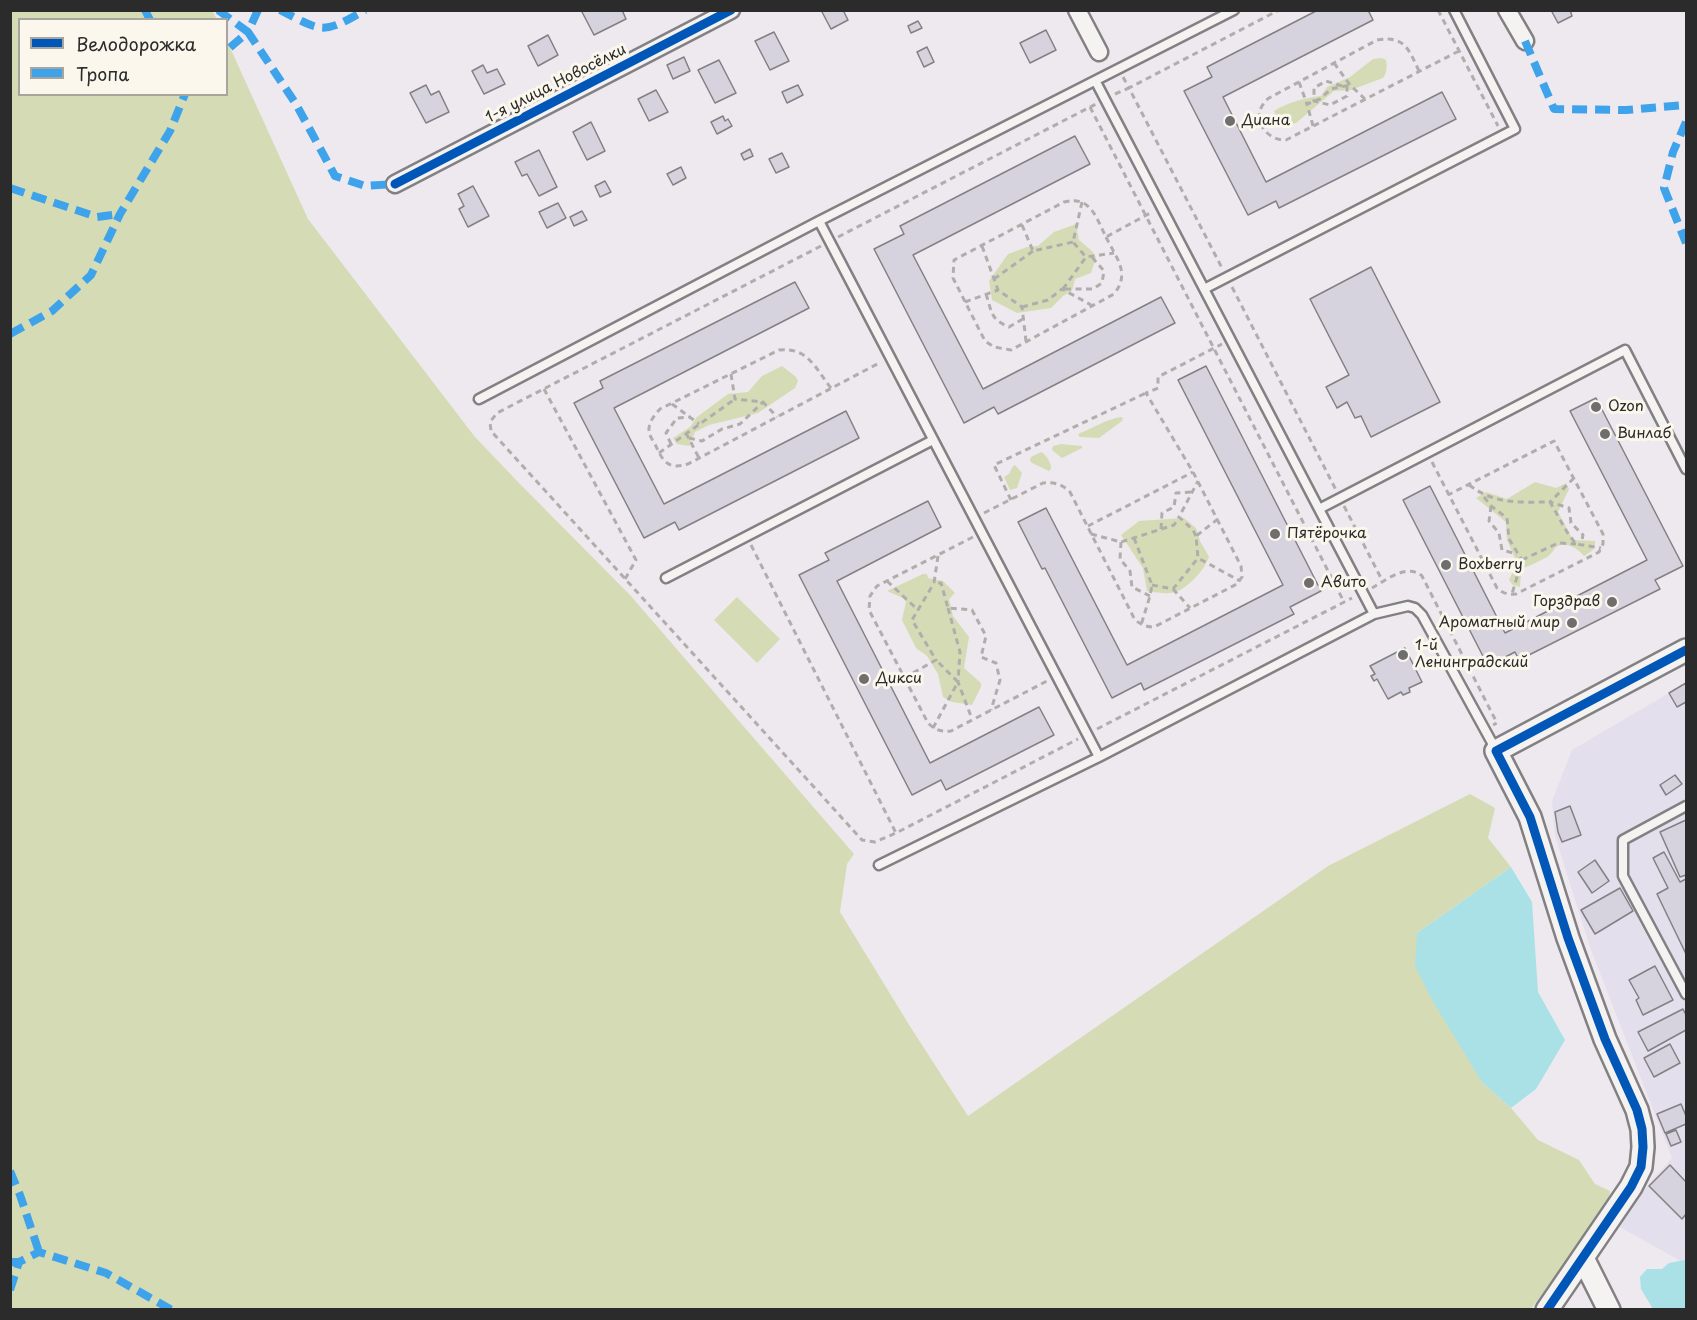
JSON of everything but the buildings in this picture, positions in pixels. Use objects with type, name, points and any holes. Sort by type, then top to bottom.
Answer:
[{"type":"street","name":"1-я улица Новосёлки","points":[[395,184],[731,10]]},
{"type":"street","points":[[1077,10],[1099,52]]},
{"type":"street","points":[[1507,10],[1525,41]]},
{"type":"street","points":[[1547,1310],[1631,1187],[1641,1167],[1642,1129],[1637,1110],[1605,1039],[1568,938],[1530,817],[1496,751],[1686,650]]},
{"type":"street","points":[[1583,1258],[1609,1310]]},
{"type":"lane","points":[[479,399],[819,221],[1234,10]]},
{"type":"lane","points":[[1204,289],[1515,129],[1454,10]]},
{"type":"lane","points":[[1096,82],[1374,615]]},
{"type":"lane","points":[[819,221],[1099,757]]},
{"type":"lane","points":[[1319,509],[1625,350],[1686,469]]},
{"type":"lane","points":[[666,578],[933,440]]},
{"type":"lane","points":[[879,866],[1099,757],[1374,615],[1408,606],[1415,608],[1422,615],[1496,751]]},
{"type":"lane","points":[[1686,806],[1623,840],[1623,876],[1686,994]]},
{"type":"path","points":[[1279,10],[497,413],[490,422],[491,431],[860,838],[869,842],[896,833],[1407,570],[1417,572],[1422,576],[1497,723],[1485,729]]},
{"type":"path","points":[[1438,10],[1503,135]]},
{"type":"path","points":[[1419,71],[1405,44],[1387,38],[1377,40],[1269,98],[1262,106],[1259,116],[1262,127],[1271,137],[1286,140],[1459,51]]},
{"type":"path","points":[[1334,63],[1349,85],[1365,99]]},
{"type":"path","points":[[1314,101],[1314,88],[1326,81],[1342,86]]},
{"type":"path","points":[[1299,82],[1313,126]]},
{"type":"path","points":[[1307,104],[1320,99],[1331,88],[1349,85]]},
{"type":"path","points":[[1314,101],[1330,105],[1347,96],[1349,85]]},
{"type":"path","points":[[1129,88],[1383,582]]},
{"type":"path","points":[[1090,107],[1344,602]]},
{"type":"path","points":[[1077,200],[1082,202],[1092,211],[1122,271],[1119,288],[1114,294],[1011,350],[994,347],[985,341],[952,278],[954,260],[1064,202],[1077,200]]},
{"type":"path","points":[[1073,242],[1082,202]]},
{"type":"path","points":[[1106,237],[1162,207]]},
{"type":"path","points":[[1022,225],[1034,251]]},
{"type":"path","points":[[994,279],[1034,251],[1073,242]]},
{"type":"path","points":[[1073,242],[1086,257]]},
{"type":"path","points":[[982,246],[998,290],[1022,307],[1026,341]]},
{"type":"path","points":[[1022,307],[1048,300],[1062,289],[1086,257],[1114,253]]},
{"type":"path","points":[[1062,289],[1093,289],[1102,283],[1104,271],[1091,256]]},
{"type":"path","points":[[1062,289],[1093,306]]},
{"type":"path","points":[[965,302],[998,290]]},
{"type":"path","points":[[986,294],[993,318],[998,322],[1009,327],[1023,319]]},
{"type":"path","points":[[1011,500],[994,465],[1158,388],[1158,377],[1231,339]]},
{"type":"path","points":[[831,388],[803,354],[789,349],[778,350],[660,409],[655,414],[648,430],[661,459],[669,465],[679,466],[699,458],[890,357]]},
{"type":"path","points":[[731,374],[735,399]]},
{"type":"path","points":[[544,389],[636,560],[625,579]]},
{"type":"path","points":[[974,518],[1043,483],[1060,484],[1070,492],[1135,620],[1148,627],[1154,627],[1237,584],[1242,572],[1241,566],[1198,481],[1146,393]]},
{"type":"path","points":[[658,453],[735,399],[763,402],[777,417]]},
{"type":"path","points":[[689,438],[702,441],[722,429],[740,424],[763,402]]},
{"type":"path","points":[[671,404],[699,424]]},
{"type":"path","points":[[671,444],[666,433],[677,418],[691,417]]},
{"type":"path","points":[[686,433],[699,458]]},
{"type":"path","points":[[1426,453],[1448,495],[1497,588],[1502,593],[1516,594],[1599,552],[1604,540],[1603,534],[1554,441],[1448,495]]},
{"type":"path","points":[[1087,526],[1193,472]]},
{"type":"path","points":[[1550,502],[1574,478]]},
{"type":"path","points":[[1091,534],[1121,542],[1174,525],[1198,481]]},
{"type":"path","points":[[1468,484],[1507,518],[1509,539],[1521,560],[1512,594]]},
{"type":"path","points":[[1161,529],[1162,513],[1174,507],[1176,493],[1192,492]]},
{"type":"path","points":[[1483,495],[1505,501],[1550,502],[1569,508],[1570,523],[1582,535],[1578,544]]},
{"type":"path","points":[[1550,502],[1567,532],[1578,544]]},
{"type":"path","points":[[1491,506],[1489,521],[1499,533],[1502,550],[1518,555]]},
{"type":"path","points":[[1173,590],[1198,558],[1196,536],[1179,517]]},
{"type":"path","points":[[1196,536],[1218,519]]},
{"type":"path","points":[[982,532],[877,586],[872,591],[869,610],[927,723],[940,731],[951,730],[1057,676]]},
{"type":"path","points":[[746,537],[896,833]]},
{"type":"path","points":[[1134,538],[1152,585],[1141,625]]},
{"type":"path","points":[[1121,542],[1120,559],[1130,571],[1132,587],[1150,596]]},
{"type":"path","points":[[1521,560],[1558,543],[1601,548]]},
{"type":"path","points":[[938,555],[934,583],[912,620],[936,660],[958,682],[972,719]]},
{"type":"path","points":[[1198,558],[1240,581]]},
{"type":"path","points":[[887,581],[918,610]]},
{"type":"path","points":[[933,728],[958,682],[960,652],[941,583],[934,583]]},
{"type":"path","points":[[1152,585],[1173,590],[1190,608]]},
{"type":"path","points":[[948,608],[972,610],[986,636],[981,657],[996,663],[1000,680],[991,710]]},
{"type":"path","points":[[904,678],[936,660]]},
{"type":"shaded area","points":[[1686,683],[1686,1264],[1616,1225],[1672,1158],[1591,950],[1555,836],[1552,801],[1572,750]]},
{"type":"green space","points":[[11,11],[212,11],[216,18],[18,18],[18,96],[228,96],[228,43],[308,219],[475,437],[630,595],[854,854],[847,864],[840,912],[968,1116],[1328,866],[1470,794],[1495,808],[1488,838],[1511,867],[1417,933],[1482,1082],[1511,1108],[1538,1140],[1579,1160],[1595,1184],[1610,1191],[1608,1206],[1531,1309],[11,1309]]},
{"type":"green space","points":[[1373,59],[1386,60],[1387,65],[1383,78],[1351,90],[1334,91],[1296,123],[1281,125],[1274,111],[1297,101],[1321,96],[1327,87],[1350,77]]},
{"type":"green space","points":[[1076,224],[1079,240],[1093,252],[1096,258],[1091,273],[1075,279],[1072,291],[1051,308],[1017,313],[992,300],[989,281],[1008,254],[1027,247],[1038,246],[1054,232]]},
{"type":"green space","points":[[782,366],[796,377],[798,381],[795,388],[758,413],[709,425],[695,432],[689,446],[677,444],[673,438],[690,427],[697,417],[728,394],[748,392],[762,376]]},
{"type":"green space","points":[[1121,417],[1122,421],[1099,438],[1078,435],[1105,422]]},
{"type":"green space","points":[[1061,444],[1082,446],[1082,448],[1062,458],[1052,450],[1053,446]]},
{"type":"green space","points":[[1041,452],[1050,462],[1049,471],[1030,461],[1031,457]]},
{"type":"green space","points":[[1015,465],[1022,473],[1017,488],[1010,490],[1004,477]]},
{"type":"green space","points":[[1535,482],[1556,488],[1566,483],[1569,489],[1558,512],[1573,540],[1595,541],[1595,546],[1584,556],[1571,546],[1562,545],[1555,548],[1547,557],[1523,568],[1520,587],[1513,585],[1509,580],[1517,563],[1507,540],[1506,522],[1476,498],[1486,492],[1507,499]]},
{"type":"green space","points":[[1184,518],[1196,528],[1209,557],[1206,563],[1195,578],[1179,591],[1162,593],[1147,591],[1143,568],[1121,535],[1139,521]]},
{"type":"green space","points":[[927,574],[928,578],[943,581],[955,593],[949,599],[953,616],[969,637],[964,668],[981,683],[972,705],[952,702],[943,697],[938,674],[927,656],[916,648],[902,620],[906,602],[903,598],[887,591]]},
{"type":"green space","points":[[737,597],[780,639],[757,663],[714,620]]},
{"type":"water","points":[[1511,867],[1532,902],[1538,992],[1565,1040],[1536,1089],[1511,1108],[1482,1082],[1432,1000],[1415,966],[1417,933]]},
{"type":"water","points":[[1686,1260],[1686,1309],[1653,1309],[1641,1289],[1640,1277],[1647,1269],[1662,1269],[1669,1263]]},
{"type":"marked path","points":[[145,10],[149,18]]},
{"type":"marked path","points":[[218,10],[248,32],[228,49]]},
{"type":"marked path","points":[[258,10],[248,32],[296,104],[335,176],[365,186],[395,184]]},
{"type":"marked path","points":[[280,10],[305,23],[322,28],[340,24],[365,10]]},
{"type":"marked path","points":[[1525,41],[1554,109],[1626,110],[1686,105]]},
{"type":"marked path","points":[[10,334],[52,311],[91,275],[120,214],[170,131],[184,96]]},
{"type":"marked path","points":[[1686,122],[1673,152],[1664,188],[1686,243]]},
{"type":"marked path","points":[[10,188],[97,217],[120,214]]},
{"type":"marked path","points":[[10,1171],[39,1252]]},
{"type":"marked path","points":[[10,1262],[19,1262],[39,1252],[106,1273],[172,1310]]},
{"type":"marked path","points":[[10,1290],[19,1262]]},
{"type":"cycle path","points":[[395,184],[731,10]]},
{"type":"cycle path","points":[[1547,1310],[1631,1187],[1641,1167],[1642,1129],[1637,1110],[1605,1039],[1568,938],[1530,817],[1496,751],[1686,650]]},
{"type":"place","name":"Диана","points":[[1230,121]]},
{"type":"place","name":"Ozon","points":[[1596,407]]},
{"type":"place","name":"Винлаб","points":[[1605,434]]},
{"type":"place","name":"Пятёрочка","points":[[1275,534]]},
{"type":"place","name":"Boxberry","points":[[1446,565]]},
{"type":"place","name":"Авито","points":[[1309,583]]},
{"type":"place","name":"Горздрав","points":[[1612,602]]},
{"type":"place","name":"Ароматный мир","points":[[1572,623]]},
{"type":"place","name":"1-й Ленинградский","points":[[1403,655]]},
{"type":"place","name":"Дикси","points":[[864,679]]}]
